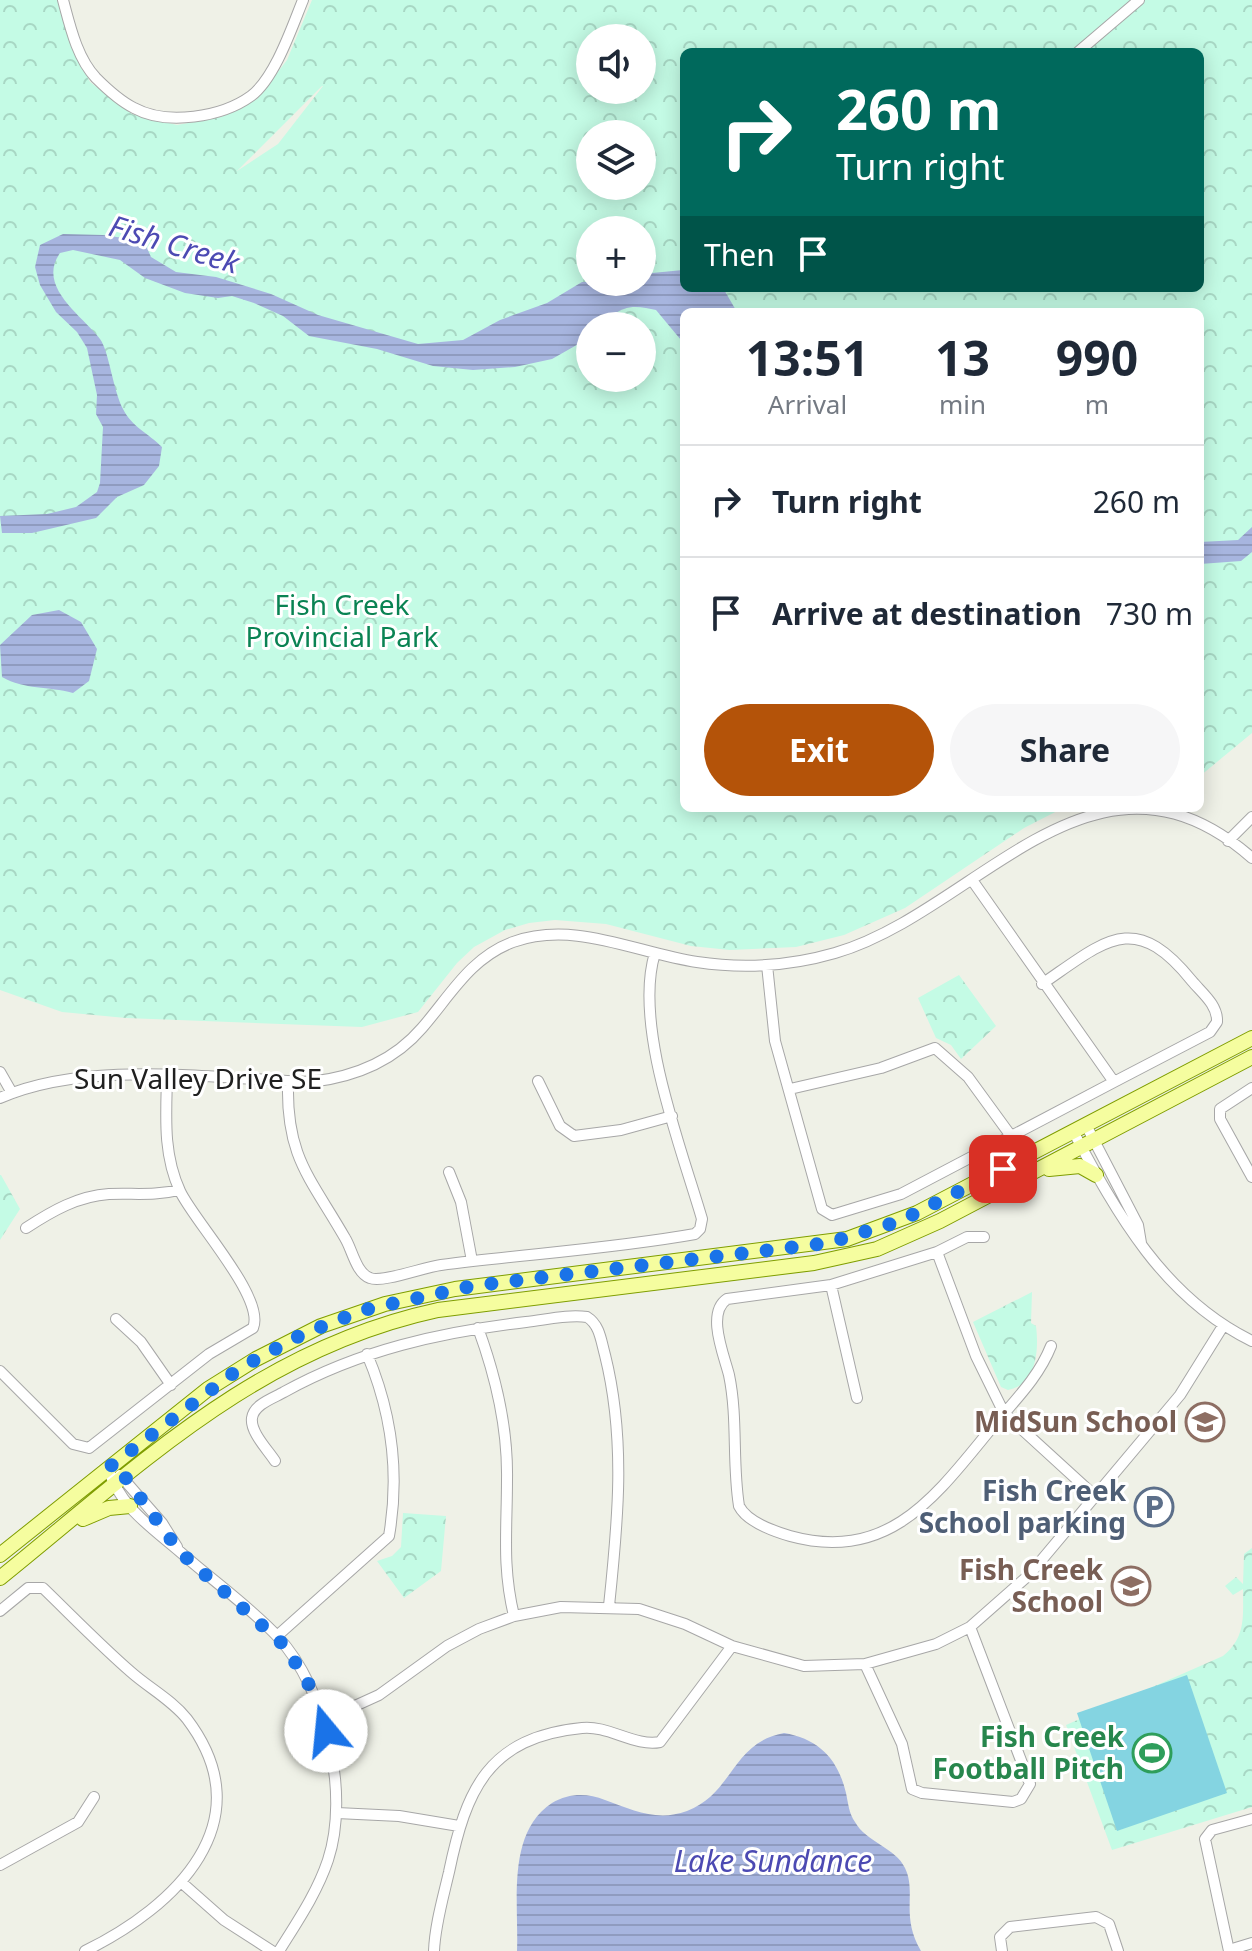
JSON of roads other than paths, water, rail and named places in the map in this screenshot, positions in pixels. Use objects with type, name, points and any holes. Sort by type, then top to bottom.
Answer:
[{"type":"main road","points":[[0,1555],[240,1368],[303,1334],[401,1299],[463,1287],[847,1239],[917,1213],[1252,1038]]},
{"type":"main road","points":[[0,1578],[238,1391],[290,1361],[359,1331],[430,1311],[481,1303],[783,1267],[858,1254],[916,1233],[1252,1057]]},
{"type":"main road","points":[[1037,1171],[1080,1166],[1096,1175]]},
{"type":"main road","points":[[51,1537],[100,1510],[130,1506]]},
{"type":"street","points":[[63,0],[73,38],[95,77],[135,109],[176,118],[220,111],[253,95],[279,56],[303,0]]},
{"type":"street","points":[[1083,48],[1139,0]]},
{"type":"street","name":"Sun Valley Drive SE","points":[[0,1098],[82,1076],[311,1082],[347,1076],[390,1056],[422,1028],[471,968],[512,943],[547,935],[579,936],[700,963],[767,965],[819,957],[871,940],[913,919],[1046,831],[1096,814],[1115,812]]},
{"type":"street","name":"Sun Valley Drive SE","points":[[1138,812],[1166,814],[1192,822],[1252,858]]},
{"type":"street","points":[[1228,841],[1252,817]]},
{"type":"street","points":[[972,880],[1042,984],[1080,1030],[1114,1082]]},
{"type":"street","points":[[767,965],[775,1041],[821,1206],[832,1215],[901,1194],[1210,1032],[1217,1022],[1213,1005],[1171,955],[1138,939],[1115,940],[1100,945],[1042,984]]},
{"type":"street","points":[[288,1082],[288,1120],[299,1161],[365,1276],[379,1280],[427,1267],[698,1232],[702,1219],[672,1116],[649,1015],[648,985],[655,953]]},
{"type":"street","points":[[790,1089],[846,1078],[931,1048],[939,1049],[977,1088],[1011,1136]]},
{"type":"street","points":[[0,1072],[12,1093]]},
{"type":"street","points":[[0,1371],[73,1444],[85,1449],[98,1444],[209,1354],[248,1333],[256,1317],[225,1255],[179,1190],[166,1140],[167,1077]]},
{"type":"street","points":[[538,1081],[560,1126],[574,1136],[621,1130],[672,1116]]},
{"type":"street","points":[[1252,1088],[1226,1102],[1220,1109],[1220,1119],[1252,1177]]},
{"type":"street","points":[[1079,1128],[1138,1225],[1142,1245]]},
{"type":"street","points":[[1088,1144],[1096,1175],[1142,1245],[1174,1284],[1223,1326],[1252,1341]]},
{"type":"street","points":[[449,1172],[461,1202],[472,1261]]},
{"type":"street","points":[[26,1228],[82,1199],[107,1194],[154,1195],[179,1190]]},
{"type":"street","points":[[984,1237],[967,1237],[937,1252],[831,1285],[727,1299],[717,1310],[735,1423],[738,1501],[747,1517],[784,1534],[815,1542],[851,1542],[878,1535],[898,1525],[938,1492],[1033,1379],[1051,1346]]},
{"type":"street","points":[[937,1252],[976,1356],[1004,1413],[1096,1497]]},
{"type":"street","points":[[831,1285],[857,1398]]},
{"type":"street","points":[[275,1461],[253,1426],[252,1417],[261,1405],[295,1385],[367,1354],[425,1338],[478,1328],[582,1316],[596,1325],[612,1390],[619,1442],[618,1515],[609,1606]]},
{"type":"street","points":[[116,1319],[141,1342],[171,1385]]},
{"type":"street","points":[[324,1720],[379,1695],[463,1637],[514,1616],[561,1607],[639,1609],[676,1620],[732,1646],[804,1666],[865,1664],[936,1644],[970,1627],[1025,1579],[1180,1395],[1223,1326]]},
{"type":"street","points":[[478,1328],[493,1373],[504,1426],[507,1480],[503,1556],[514,1616]]},
{"type":"street","points":[[277,1636],[389,1536],[395,1485],[391,1435],[384,1399],[367,1354]]},
{"type":"street","points":[[108,1468],[180,1552]]},
{"type":"street","points":[[119,1482],[130,1506],[152,1532],[180,1552],[277,1636],[308,1680],[324,1720],[337,1813],[322,1878],[279,1951]]},
{"type":"street","points":[[0,1611],[28,1588],[43,1588],[103,1647],[184,1716],[209,1759],[217,1801],[212,1834],[181,1882],[140,1921],[85,1951]]},
{"type":"street","points":[[865,1664],[902,1744],[912,1789],[998,1800],[1021,1799],[1030,1784],[970,1627]]},
{"type":"street","points":[[434,1951],[459,1826],[473,1791],[487,1771],[505,1755],[536,1738],[585,1727],[611,1730],[651,1743],[663,1740],[695,1691],[732,1646]]},
{"type":"street","points":[[0,1865],[78,1822],[94,1797]]},
{"type":"street","points":[[337,1813],[399,1816],[459,1826]]},
{"type":"street","points":[[1252,1819],[1212,1830],[1205,1839],[1229,1950],[1252,1943]]},
{"type":"street","points":[[181,1882],[224,1920],[272,1951]]},
{"type":"street","points":[[1002,1951],[1000,1937],[1010,1927],[1096,1917],[1109,1924],[1118,1951]]},
{"type":"water","points":[[63,234],[103,235],[144,241],[151,257],[176,272],[216,277],[271,294],[318,315],[418,344],[463,340],[500,320],[547,303],[576,286],[576,296],[656,296],[656,273],[680,270],[680,292],[725,292],[735,308],[680,308],[680,339],[656,310],[632,307],[618,312],[576,312],[576,345],[552,359],[515,367],[473,370],[433,366],[377,349],[309,336],[283,316],[254,303],[232,296],[218,298],[185,293],[145,278],[120,260],[73,250],[60,253],[54,266],[58,289],[100,339],[127,415],[162,447],[159,466],[144,485],[117,497],[96,518],[32,533],[2,533],[0,516],[47,514],[76,507],[97,492],[100,483],[103,427],[96,414],[97,395],[87,348],[77,332],[56,312],[40,285],[35,267],[40,245]]},
{"type":"water","points":[[1252,527],[1252,552],[1241,561],[1204,564],[1204,542],[1238,540]]},
{"type":"water","points":[[59,610],[81,622],[97,649],[89,681],[73,693],[19,684],[2,677],[0,645],[32,615]]},
{"type":"water","name":"Lake Sundance","points":[[784,1733],[807,1740],[825,1752],[838,1770],[855,1822],[866,1835],[901,1861],[910,1886],[911,1926],[921,1951],[517,1951],[521,1850],[537,1816],[552,1803],[565,1797],[585,1795],[655,1815],[687,1811],[715,1793],[753,1747],[767,1738]]},
{"type":"place","name":"MidSun School","points":[[1205,1422]]},
{"type":"place","name":"Fish Creek School parking","points":[[1154,1507]]},
{"type":"place","name":"Fish Creek School","points":[[1131,1586]]},
{"type":"place","name":"Fish Creek Football Pitch","points":[[1152,1753]]},
{"type":"water label","name":"Fish Creek","points":[[174,245]]},
{"type":"park label","name":"Fish Creek Provincial Park","points":[[342,621]]}]
